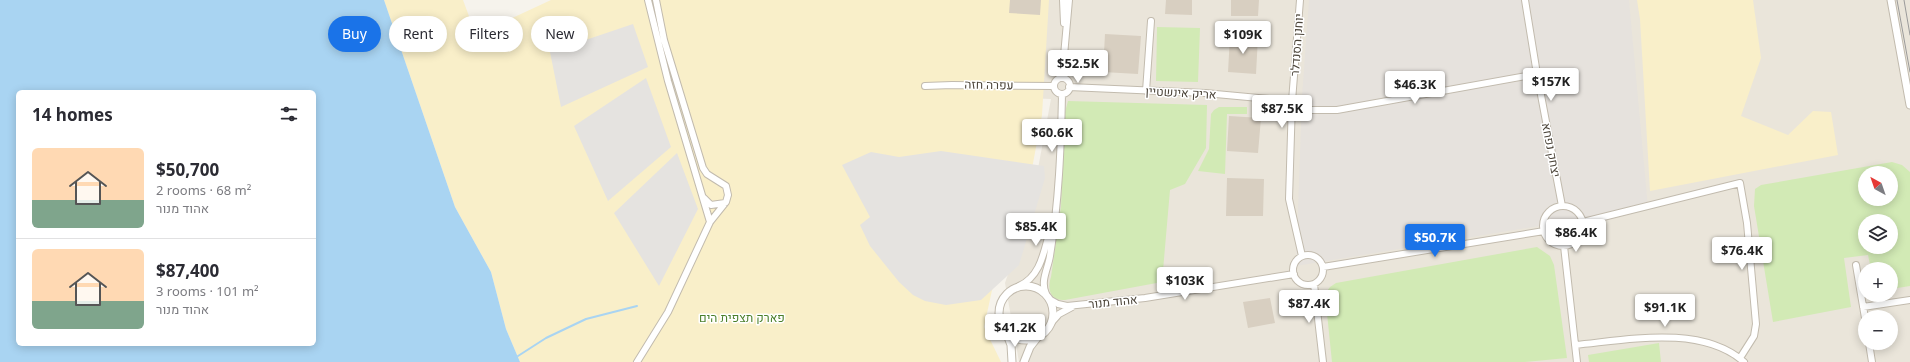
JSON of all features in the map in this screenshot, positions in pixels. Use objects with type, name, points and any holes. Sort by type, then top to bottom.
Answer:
[{"type":"street","points":[[648,0],[668,81],[710,222]]},
{"type":"street","points":[[637,362],[668,312],[710,222],[725,203],[728,195],[726,186],[707,174],[700,161],[664,40],[656,0]]},
{"type":"street","points":[[1063,0],[1065,43]]},
{"type":"street","points":[[1062,78],[1069,0]]},
{"type":"street","name":"יוחנן הסנדלר","points":[[1300,0],[1292,101],[1289,200],[1302,256]]},
{"type":"street","name":"יצחק נפחא","points":[[1525,0],[1537,74],[1562,206]]},
{"type":"street","points":[[1890,0],[1910,105]]},
{"type":"street","points":[[1146,91],[1151,21]]},
{"type":"street","points":[[1292,110],[1337,110],[1537,74]]},
{"type":"street","points":[[1062,78],[1068,81],[1069,87],[1067,92],[1062,94],[1056,92],[1054,86],[1057,79],[1062,78]]},
{"type":"street","name":"עפרה חזה","points":[[925,86],[1054,86]]},
{"type":"street","name":"אריק אינשטיין","points":[[1069,87],[1205,93],[1292,101]]},
{"type":"street","points":[[1006,332],[1019,339],[1026,340],[1037,337],[1047,330],[1053,315],[1043,284],[1049,261],[1056,212],[1061,155],[1062,94]]},
{"type":"street","points":[[1575,345],[1638,338],[1671,337],[1702,341],[1721,348],[1742,360],[1754,336],[1756,324],[1747,223],[1740,183],[1583,222]]},
{"type":"street","points":[[703,197],[711,205],[725,203]]},
{"type":"street","points":[[1562,206],[1570,207],[1576,210],[1583,222],[1581,236],[1571,245],[1564,246],[1556,245],[1550,241],[1544,231],[1543,224],[1549,212],[1562,206]]},
{"type":"street","points":[[1012,362],[1011,346],[999,319],[1000,303],[1008,292],[1030,280],[1037,272],[1056,212]]},
{"type":"street","points":[[1323,267],[1544,231]]},
{"type":"street","points":[[1564,246],[1577,362]]},
{"type":"street","points":[[1302,256],[1313,256],[1318,258],[1323,267],[1321,277],[1314,284],[1303,284],[1298,281],[1294,274],[1294,264],[1302,256]]},
{"type":"street","points":[[1856,265],[1864,310]]},
{"type":"street","name":"אהוד מנור","points":[[1047,297],[1058,304],[1074,306],[1144,298],[1294,274]]},
{"type":"street","points":[[1314,284],[1323,362]]},
{"type":"street","points":[[1019,286],[1033,286],[1047,297]]},
{"type":"street","points":[[1863,307],[1910,300]]},
{"type":"street","name":"אהוד מנור","points":[[1051,323],[1059,314],[1074,306]]},
{"type":"street","points":[[1024,362],[1030,347],[1037,337]]},
{"type":"street","points":[[1870,350],[1872,362]]},
{"type":"shaded area","points":[[933,0],[1910,0],[1910,362],[1019,362],[1005,283],[1031,206],[1051,99],[920,94]]},
{"type":"shaded area","points":[[1309,0],[1629,0],[1648,208],[1296,266],[1302,97]]},
{"type":"shaded area","points":[[633,24],[648,67],[561,107],[550,52],[588,52],[588,39]]},
{"type":"shaded area","points":[[646,78],[671,147],[608,201],[574,126]]},
{"type":"shaded area","points":[[941,151],[1044,166],[1045,178],[1019,265],[981,300],[946,305],[925,301],[913,295],[899,282],[870,246],[860,225],[870,217],[842,165],[871,152],[899,157]]},
{"type":"shaded area","points":[[677,153],[698,209],[659,286],[614,213]]},
{"type":"green space","points":[[1157,27],[1200,28],[1198,82],[1156,81]]},
{"type":"green space","points":[[1068,101],[1207,105],[1206,148],[1185,184],[1170,190],[1162,282],[1065,300],[1056,299],[1051,293],[1049,286],[1061,206],[1065,112]]},
{"type":"green space","points":[[1219,107],[1247,107],[1247,114],[1227,114],[1225,174],[1198,171],[1209,149],[1211,114]]},
{"type":"green space","points":[[1892,162],[1902,165],[1910,172],[1910,286],[1898,288],[1898,262],[1870,262],[1868,255],[1844,258],[1851,307],[1773,322],[1754,206],[1755,189],[1761,185],[1858,168],[1858,206],[1898,206],[1898,166],[1869,166]]},
{"type":"green space","points":[[1537,247],[1550,256],[1554,265],[1567,358],[1525,362],[1332,362],[1325,294],[1330,287],[1336,283]]},
{"type":"green space","points":[[1659,343],[1661,362],[1589,362],[1588,355]]},
{"type":"sand","points":[[384,0],[463,0],[469,16],[455,16],[455,52],[523,52],[523,16],[517,16],[551,0],[1049,0],[1042,115],[1031,174],[994,281],[984,327],[1001,362],[520,362],[506,329],[491,272],[455,207],[402,52],[447,52],[447,16],[389,16]]},
{"type":"sand","points":[[1637,0],[1753,0],[1761,58],[1741,116],[1788,135],[1813,111],[1831,112],[1838,155],[1650,191],[1640,19]]},
{"type":"water","points":[[0,0],[384,0],[389,16],[389,52],[402,52],[455,207],[491,272],[506,329],[520,362],[0,362]]},
{"type":"building","points":[[1010,0],[1041,0],[1040,15],[1009,13]]},
{"type":"building","points":[[1166,0],[1192,0],[1192,15],[1165,14]]},
{"type":"building","points":[[1231,0],[1259,0],[1258,16],[1231,16]]},
{"type":"building","points":[[1105,34],[1141,36],[1138,74],[1103,72]]},
{"type":"building","points":[[1230,36],[1258,37],[1256,74],[1228,72]]},
{"type":"building","points":[[1229,116],[1261,118],[1258,153],[1227,151]]},
{"type":"building","points":[[1227,178],[1264,179],[1263,216],[1226,216]]},
{"type":"building","points":[[1270,298],[1275,323],[1248,328],[1243,302]]},
{"type":"waterway","points":[[518,356],[546,338],[586,319],[637,306]]},
{"type":"tram line","points":[[1897,0],[1910,72]]},
{"type":"tram line","points":[[1904,0],[1910,35]]},
{"type":"park label","name":"פארק תצפית הים","points":[[742,318]]}]
